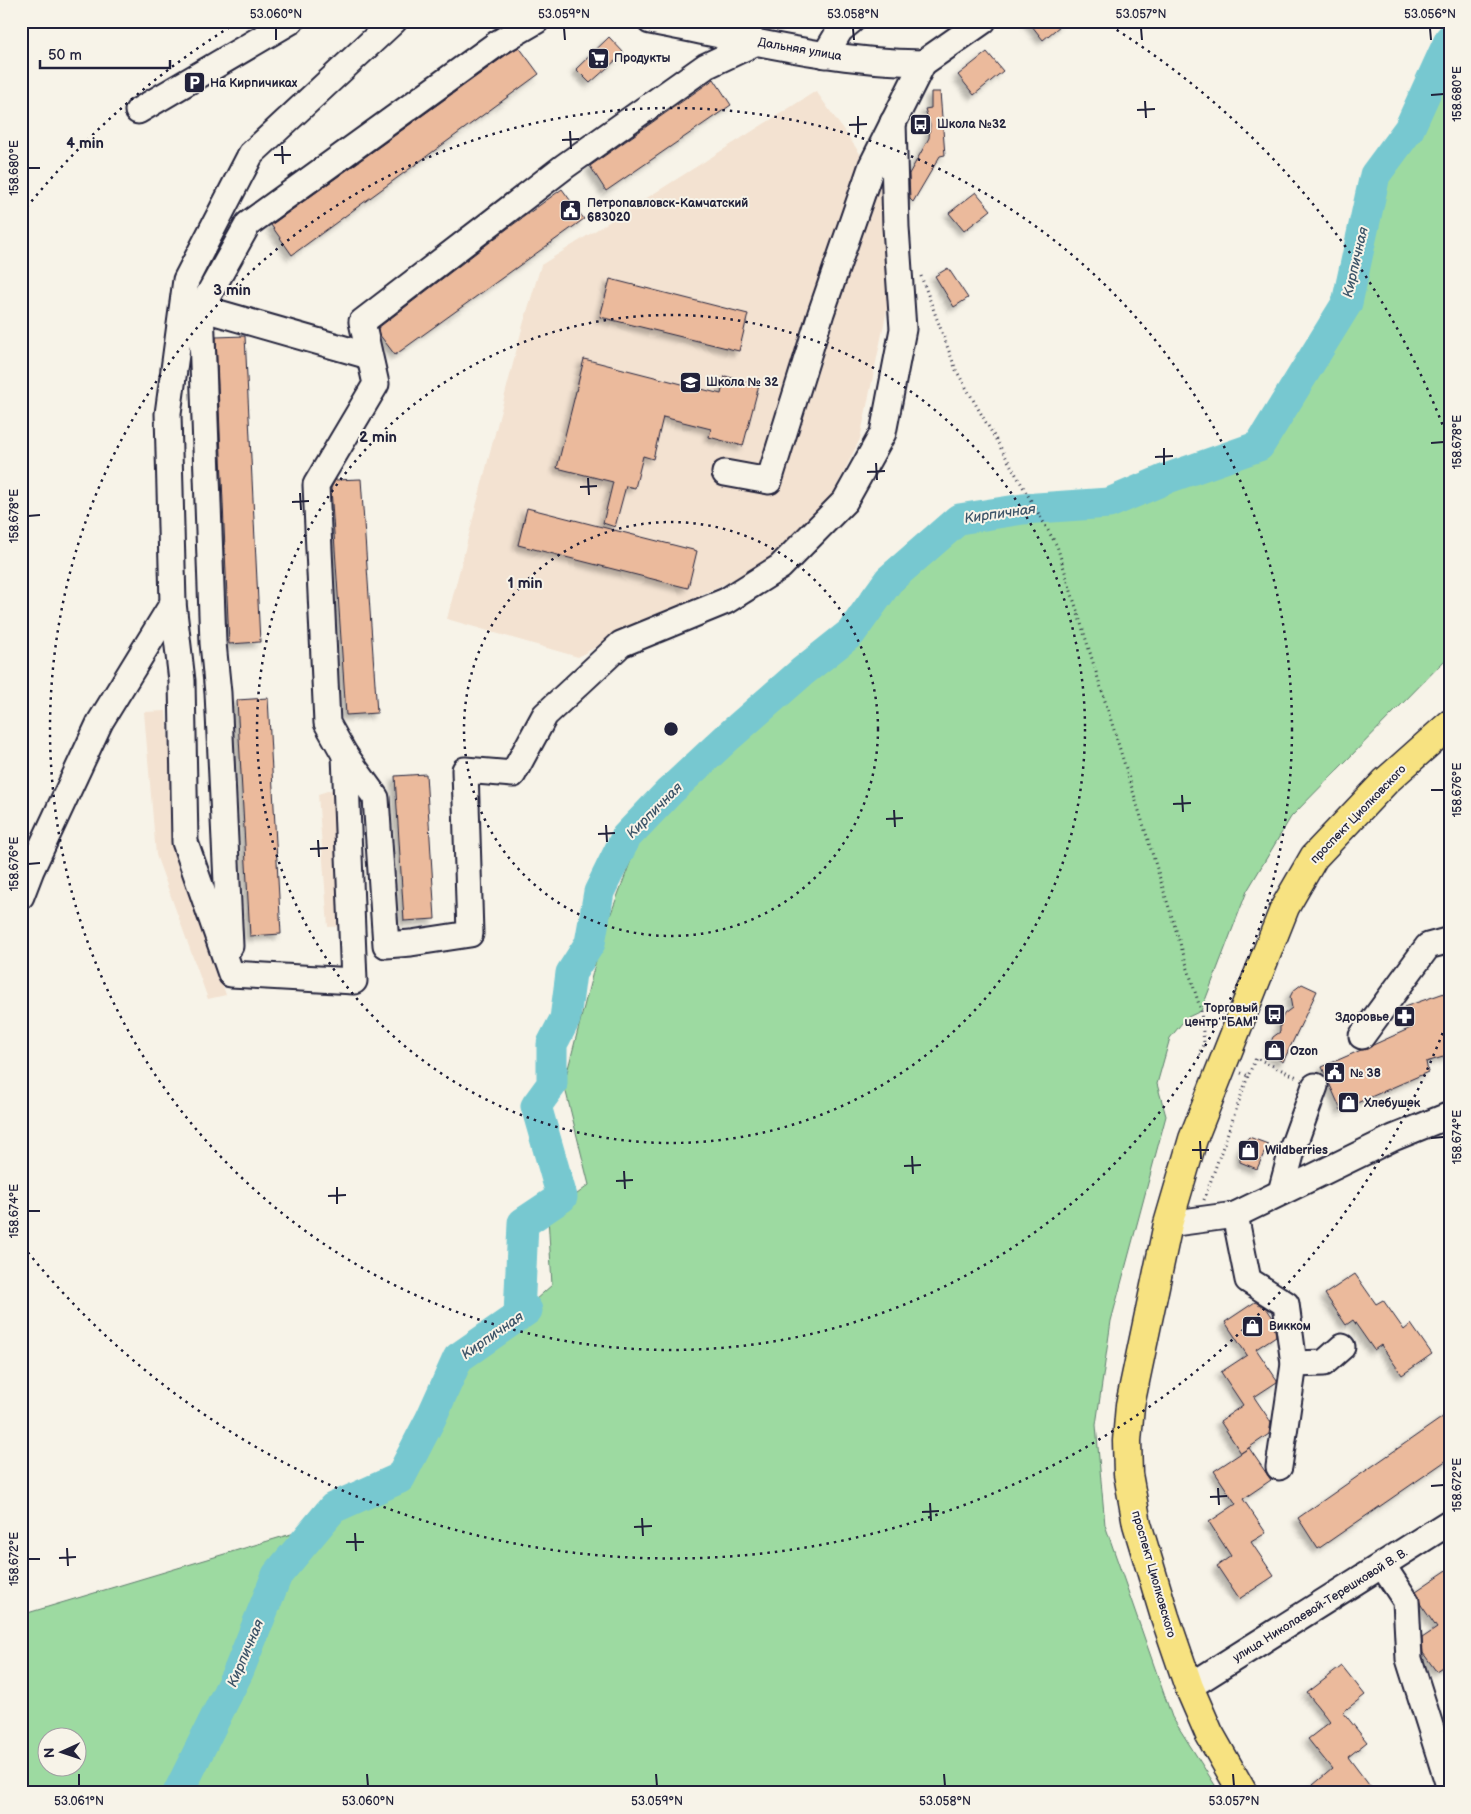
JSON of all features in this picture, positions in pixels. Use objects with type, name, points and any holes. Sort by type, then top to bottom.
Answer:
[{"type":"main road","name":"проспект Циолковского","points":[[1243,1793],[1209,1733],[1189,1687],[1137,1524],[1128,1474],[1127,1441],[1130,1405],[1168,1224],[1193,1139],[1285,906],[1314,857],[1386,781],[1450,724]]},
{"type":"street","points":[[138,111],[291,21]]},
{"type":"street","points":[[231,974],[186,842],[182,681],[174,603],[168,414],[186,280],[251,154],[394,21]]},
{"type":"street","points":[[231,974],[218,693],[212,643],[201,308],[248,224],[498,43],[536,21]]},
{"type":"street","name":"Дальняя улица","points":[[650,21],[825,55],[885,62],[923,62]]},
{"type":"street","points":[[825,55],[840,30],[851,21]]},
{"type":"street","points":[[725,473],[769,481],[824,304],[872,165],[923,62],[983,21]]},
{"type":"street","points":[[757,42],[706,66],[565,166],[362,322],[376,384],[316,485],[327,723],[345,755],[376,798],[386,945],[411,944],[470,934],[465,770],[514,774],[545,716],[621,644],[726,601],[780,567],[845,501],[883,433],[902,329],[896,227],[893,122]]},
{"type":"street","points":[[201,308],[370,356]]},
{"type":"street","points":[[21,896],[31,870],[100,722],[174,603]]},
{"type":"street","points":[[231,974],[354,981],[345,755]]},
{"type":"street","points":[[1362,1036],[1428,946],[1450,940]]},
{"type":"street","points":[[1281,1192],[1293,1147],[1315,1086]]},
{"type":"street","points":[[1168,1224],[1235,1215],[1393,1138],[1450,1115]]},
{"type":"street","points":[[1235,1215],[1248,1280],[1286,1304],[1294,1364],[1279,1467]]},
{"type":"street","points":[[1294,1364],[1324,1363],[1342,1347]]},
{"type":"street","name":"улица Николаевой-Терешковой В. В.","points":[[1189,1687],[1450,1522]]},
{"type":"street","points":[[1382,1566],[1406,1601],[1408,1659],[1449,1791]]},
{"type":"path","points":[[919,270],[956,370],[1057,546],[1200,1011]]},
{"type":"path","points":[[1197,1220],[1248,1076]]},
{"type":"shaded area","name":"Школа № 32","points":[[816,91],[885,189],[888,305],[860,439],[825,510],[773,562],[635,625],[578,657],[447,619],[523,325],[541,265]]},
{"type":"shaded area","points":[[166,711],[176,844],[226,995],[208,999],[156,855],[144,712]]},
{"type":"shaded area","points":[[334,789],[347,926],[328,927],[318,794]]},
{"type":"green space","points":[[1450,50],[1450,655],[1291,817],[1247,891],[1201,1011],[1186,1018],[1170,1038],[1157,1084],[1166,1116],[1111,1321],[1096,1425],[1105,1525],[1172,1717],[1220,1793],[21,1793],[21,1615],[318,1526],[362,1488],[414,1473],[440,1414],[467,1360],[552,1285],[548,1216],[589,1185],[564,1084],[602,937],[636,847],[690,783],[961,534],[1033,502],[1132,498],[1276,439],[1365,278],[1386,167]]},
{"type":"building","points":[[1028,21],[1066,21],[1043,40]]},
{"type":"building","points":[[609,37],[624,53],[590,83],[576,69]]},
{"type":"building","points":[[519,47],[539,74],[292,255],[271,225]]},
{"type":"building","points":[[987,52],[1003,71],[974,95],[958,75]]},
{"type":"building","points":[[714,79],[731,105],[606,191],[590,166]]},
{"type":"building","points":[[931,92],[940,92],[945,155],[940,156],[913,202],[910,199],[909,174],[929,138],[930,125],[925,109],[931,108]]},
{"type":"building","points":[[562,189],[584,219],[395,355],[379,334],[378,328]]},
{"type":"building","points":[[976,192],[991,210],[964,231],[949,213]]},
{"type":"building","points":[[948,268],[968,298],[954,307],[935,276]]},
{"type":"building","points":[[610,279],[748,314],[739,351],[600,317]]},
{"type":"building","points":[[245,336],[260,642],[229,644],[216,337]]},
{"type":"building","points":[[584,359],[721,394],[725,376],[759,385],[743,446],[709,437],[711,429],[663,417],[653,459],[643,456],[635,488],[626,486],[615,527],[603,523],[613,482],[557,468]]},
{"type":"building","points":[[361,479],[377,713],[346,715],[331,488],[335,480]]},
{"type":"building","points":[[527,508],[697,551],[688,588],[518,545]]},
{"type":"building","points":[[268,698],[281,934],[250,936],[237,700]]},
{"type":"building","points":[[426,774],[435,919],[404,921],[395,776]]},
{"type":"building","points":[[1302,984],[1317,991],[1283,1062],[1270,1055],[1269,1047],[1273,1037],[1280,1032],[1280,1023],[1284,1014],[1292,1008],[1290,997],[1293,991]]},
{"type":"building","points":[[1450,991],[1450,1055],[1426,1062],[1428,1072],[1341,1110],[1322,1067],[1367,1049],[1413,1027],[1404,1007]]},
{"type":"building","points":[[1249,1137],[1268,1144],[1257,1169],[1240,1162],[1240,1151],[1243,1143]]},
{"type":"building","points":[[1355,1274],[1376,1304],[1383,1300],[1404,1330],[1411,1324],[1432,1354],[1402,1375],[1381,1345],[1374,1350],[1353,1320],[1346,1325],[1325,1294]]},
{"type":"building","points":[[1255,1302],[1267,1309],[1273,1318],[1276,1336],[1256,1349],[1277,1382],[1254,1397],[1271,1422],[1269,1434],[1241,1453],[1220,1421],[1243,1405],[1221,1372],[1247,1355],[1225,1322]]},
{"type":"building","points":[[1450,1412],[1450,1458],[1318,1549],[1298,1518]]},
{"type":"building","points":[[1249,1448],[1271,1480],[1243,1499],[1266,1533],[1251,1542],[1274,1576],[1239,1599],[1217,1566],[1231,1556],[1209,1522],[1236,1504],[1214,1471]]},
{"type":"building","points":[[1450,1568],[1450,1662],[1436,1671],[1423,1653],[1422,1638],[1437,1628],[1421,1605],[1416,1591]]},
{"type":"building","points":[[1342,1666],[1365,1695],[1343,1712],[1367,1742],[1348,1757],[1375,1793],[1319,1793],[1313,1785],[1332,1769],[1308,1739],[1330,1722],[1307,1693]]},
{"type":"waterway","name":"Кирпичная","points":[[178,1793],[239,1670],[277,1575],[333,1508],[400,1478],[431,1418],[458,1358],[527,1310],[519,1315],[523,1223],[562,1197],[536,1106],[552,1084],[552,1044],[565,1019],[571,973],[590,943],[599,892],[626,837],[669,792],[729,736],[802,672],[851,633],[889,580],[959,519],[1023,509],[1109,503],[1168,478],[1259,446],[1347,303],[1375,175],[1409,129],[1450,39]]},
{"type":"place","name":"Продукты","points":[[598,58]]},
{"type":"place","name":"На Кирпичиках","points":[[194,83]]},
{"type":"place","name":"Школа №32","points":[[921,124]]},
{"type":"place","name":"Петропавловск-Камчатский 683020","points":[[571,210]]},
{"type":"place","name":"Школа № 32","points":[[690,382]]},
{"type":"place","name":"Торговый центр \"БАМ\"","points":[[1274,1015]]},
{"type":"place","name":"Здоровье","points":[[1405,1017]]},
{"type":"place","name":"Ozon","points":[[1274,1051]]},
{"type":"place","name":"№ 38","points":[[1334,1073]]},
{"type":"place","name":"Хлебушек","points":[[1348,1103]]},
{"type":"place","name":"Wildberries","points":[[1249,1150]]},
{"type":"place","name":"Викком","points":[[1253,1326]]}]
